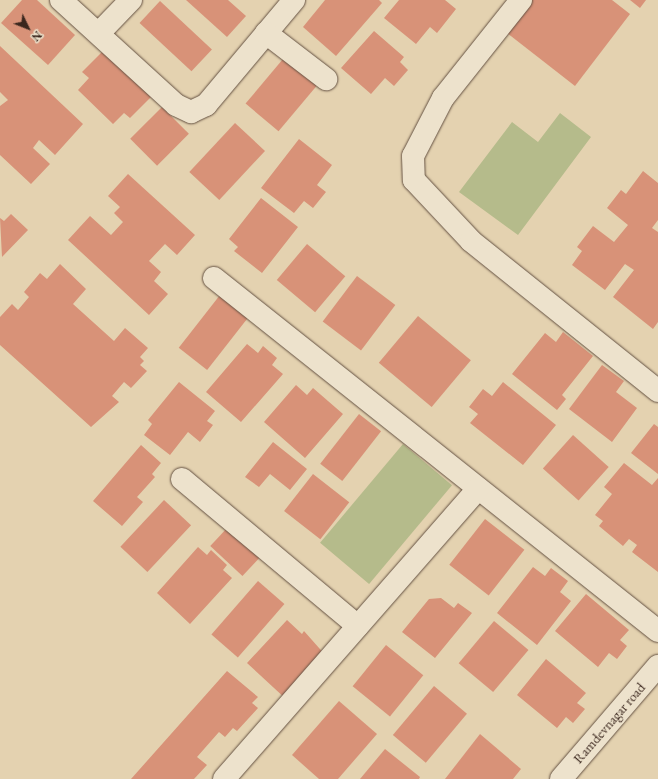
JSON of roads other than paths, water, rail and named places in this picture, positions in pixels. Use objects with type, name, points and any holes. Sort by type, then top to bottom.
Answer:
[{"type":"street","points":[[61,0],[176,106],[191,112],[206,105],[294,0]]},
{"type":"street","points":[[98,33],[131,0]]},
{"type":"street","points":[[521,0],[443,98],[413,156],[414,180],[471,241],[658,391]]},
{"type":"street","points":[[266,33],[326,79]]},
{"type":"street","points":[[214,278],[658,631]]},
{"type":"street","points":[[182,479],[358,626]]},
{"type":"street","points":[[224,779],[478,489]]},
{"type":"street","name":"Ramdevnagar road","points":[[561,779],[658,666]]}]
